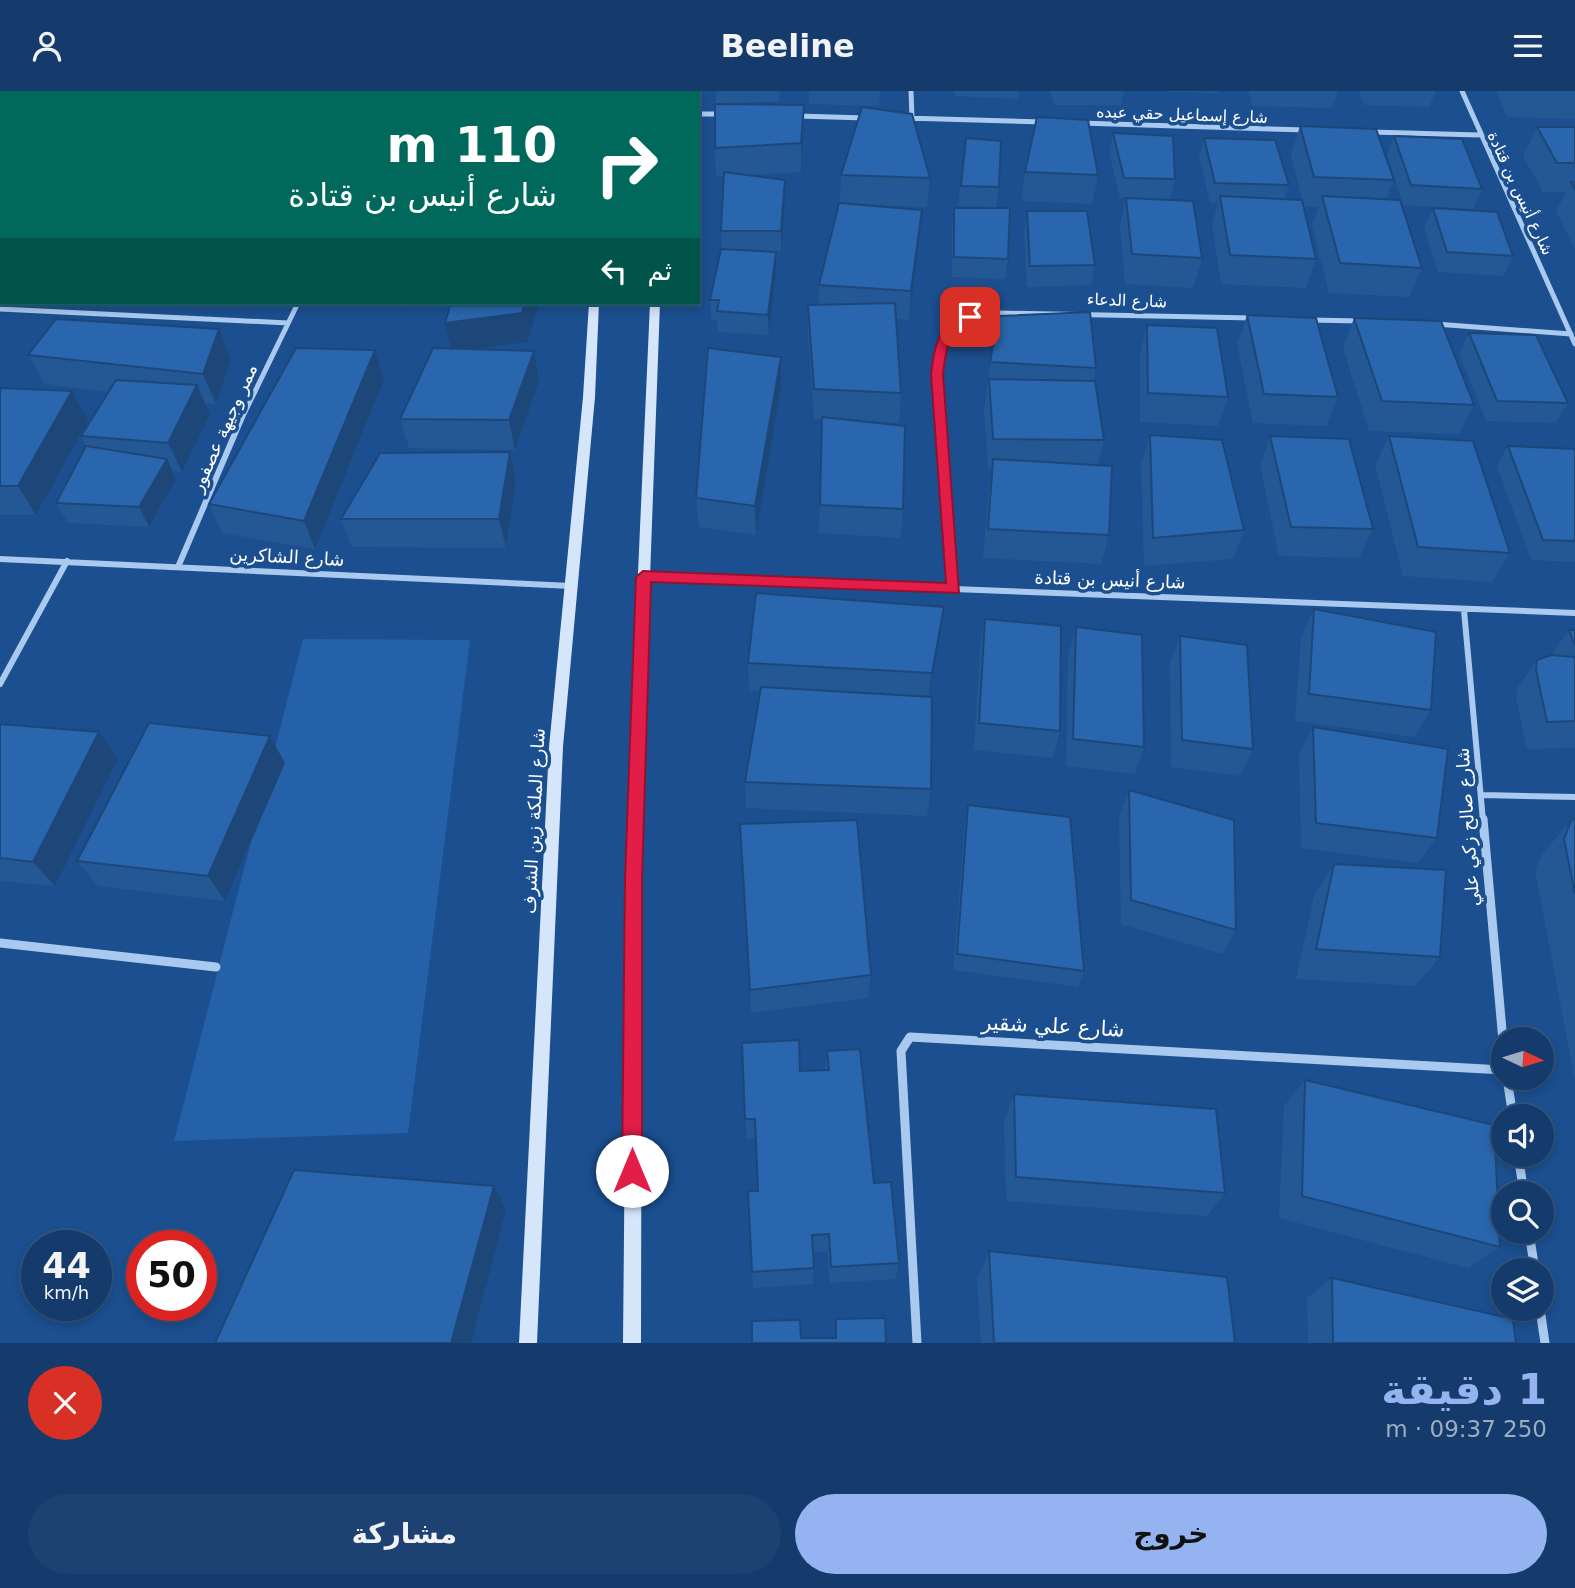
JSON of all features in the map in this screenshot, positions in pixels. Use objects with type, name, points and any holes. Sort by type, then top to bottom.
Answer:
[{"type":"main road","name":"شارع الملكة زين الشرف","points":[[528,1343],[556,747],[572,586],[594,305]]},
{"type":"main road","points":[[632,1343],[634,879],[655,305]]},
{"type":"street","points":[[911,91],[912,118]]},
{"type":"street","name":"شارع أنيس بن قتادة","points":[[1462,91],[1479,135],[1575,344]]},
{"type":"street","points":[[700,114],[725,114]]},
{"type":"street","points":[[792,116],[872,118]]},
{"type":"street","points":[[898,118],[1055,123]]},
{"type":"street","name":"شارع إسماعيل حقي عبده","points":[[1069,123],[1315,130]]},
{"type":"street","points":[[1370,132],[1479,135]]},
{"type":"street","name":"ممر وجيهة عصفور","points":[[178,567],[248,404],[297,305]]},
{"type":"street","points":[[0,309],[288,323]]},
{"type":"street","name":"شارع الدعاء","points":[[954,589],[937,374],[940,347],[950,327],[970,317],[999,313],[1261,318]]},
{"type":"street","points":[[1303,320],[1371,322]]},
{"type":"street","points":[[1422,324],[1571,334]]},
{"type":"street","name":"شارع الشاكرين","points":[[0,559],[419,581],[572,586]]},
{"type":"street","points":[[0,684],[67,561]]},
{"type":"street","name":"شارع أنيس بن قتادة","points":[[643,577],[1575,613]]},
{"type":"street","name":"شارع صالح زكي علي","points":[[1465,610],[1502,1027]]},
{"type":"street","points":[[1483,795],[1575,797]]},
{"type":"street","points":[[0,943],[216,967]]},
{"type":"street","name":"شارع علي شقير","points":[[917,1343],[901,1051],[910,1037],[1491,1069]]},
{"type":"street","points":[[1542,1321],[1545,1343]]},
{"type":"shaded area","points":[[303,639],[470,640],[408,1133],[174,1141]]},
{"type":"building","points":[[715,104],[804,105],[801,143],[715,148]]},
{"type":"building","points":[[862,107],[912,114],[930,178],[841,175]]},
{"type":"building","points":[[1037,117],[1088,120],[1098,175],[1025,172]]},
{"type":"building","points":[[1300,126],[1376,129],[1394,180],[1314,177]]},
{"type":"building","points":[[1537,127],[1575,127],[1575,163],[1557,163]]},
{"type":"building","points":[[1113,133],[1173,136],[1175,179],[1124,178]]},
{"type":"building","points":[[1394,136],[1462,139],[1482,189],[1411,185]]},
{"type":"building","points":[[966,138],[1001,141],[999,187],[961,186]]},
{"type":"building","points":[[1204,138],[1275,140],[1289,185],[1215,183]]},
{"type":"building","points":[[724,172],[785,180],[781,231],[721,231]]},
{"type":"building","points":[[1220,196],[1302,200],[1316,259],[1230,255]]},
{"type":"building","points":[[1322,196],[1400,200],[1422,268],[1340,263]]},
{"type":"building","points":[[1126,198],[1193,201],[1202,258],[1132,254]]},
{"type":"building","points":[[839,203],[922,210],[911,291],[819,285]]},
{"type":"building","points":[[954,208],[1010,208],[1008,259],[954,257]]},
{"type":"building","points":[[1433,208],[1497,212],[1513,256],[1447,252]]},
{"type":"building","points":[[1027,211],[1087,211],[1095,265],[1030,266]]},
{"type":"building","points":[[721,249],[776,252],[768,315],[717,311],[719,300],[710,300]]},
{"type":"building","points":[[895,303],[901,393],[814,389],[808,305]]},
{"type":"building","points":[[450,305],[524,305],[522,313],[445,323]]},
{"type":"building","points":[[1090,312],[1096,368],[990,362],[998,316]]},
{"type":"building","points":[[1247,315],[1316,318],[1338,397],[1264,394]]},
{"type":"building","points":[[1354,318],[1441,321],[1474,405],[1382,401]]},
{"type":"building","points":[[56,319],[219,329],[203,374],[28,355]]},
{"type":"building","points":[[1147,325],[1217,328],[1228,397],[1148,393]]},
{"type":"building","points":[[1469,333],[1536,335],[1568,403],[1497,401]]},
{"type":"building","points":[[296,348],[375,350],[304,521],[209,504]]},
{"type":"building","points":[[433,348],[534,351],[509,420],[400,419]]},
{"type":"building","points":[[708,348],[781,357],[755,506],[696,498]]},
{"type":"building","points":[[989,379],[1095,381],[1104,440],[993,439]]},
{"type":"building","points":[[116,380],[197,385],[168,443],[81,436]]},
{"type":"building","points":[[1,388],[72,391],[18,486],[0,486]]},
{"type":"building","points":[[822,417],[905,426],[903,509],[820,505]]},
{"type":"building","points":[[1150,435],[1222,440],[1244,530],[1153,538]]},
{"type":"building","points":[[1270,436],[1349,439],[1373,529],[1291,527]]},
{"type":"building","points":[[1389,436],[1473,441],[1510,553],[1418,547]]},
{"type":"building","points":[[86,446],[167,459],[139,507],[56,503]]},
{"type":"building","points":[[1508,446],[1575,449],[1575,541],[1543,540]]},
{"type":"building","points":[[510,452],[499,519],[341,519],[380,453]]},
{"type":"building","points":[[993,459],[1112,466],[1109,535],[988,529]]},
{"type":"building","points":[[756,593],[944,607],[932,673],[748,663]]},
{"type":"building","points":[[1314,609],[1436,632],[1431,710],[1309,694]]},
{"type":"building","points":[[985,619],[1061,626],[1060,731],[979,723]]},
{"type":"building","points":[[1076,627],[1142,635],[1144,747],[1073,739]]},
{"type":"building","points":[[1569,630],[1575,630],[1575,646]]},
{"type":"building","points":[[1180,636],[1247,645],[1253,749],[1182,740]]},
{"type":"building","points":[[1551,655],[1575,657],[1575,721],[1547,722],[1536,670],[1537,660]]},
{"type":"building","points":[[761,687],[932,697],[931,789],[745,782]]},
{"type":"building","points":[[149,723],[270,736],[208,876],[77,861]]},
{"type":"building","points":[[0,724],[99,732],[33,862],[0,858]]},
{"type":"building","points":[[1313,727],[1448,749],[1437,838],[1316,823]]},
{"type":"building","points":[[1129,790],[1234,820],[1236,930],[1131,900]]},
{"type":"building","points":[[968,805],[1070,817],[1084,971],[957,954]]},
{"type":"building","points":[[1575,818],[1575,894],[1564,839],[1571,821]]},
{"type":"building","points":[[857,820],[871,975],[750,990],[740,824]]},
{"type":"building","points":[[1334,864],[1446,870],[1440,957],[1316,949]]},
{"type":"building","points":[[799,1040],[800,1071],[829,1070],[827,1051],[860,1049],[874,1183],[891,1182],[899,1263],[831,1267],[829,1234],[812,1235],[814,1268],[752,1272],[748,1191],[758,1191],[755,1119],[745,1119],[742,1043]]},
{"type":"building","points":[[1305,1080],[1491,1124],[1491,1167],[1496,1167],[1497,1181],[1491,1181],[1491,1244],[1500,1244],[1500,1247],[1302,1196]]},
{"type":"building","points":[[1014,1094],[1216,1109],[1225,1193],[1016,1177]]},
{"type":"building","points":[[294,1170],[494,1186],[451,1343],[215,1343]]},
{"type":"building","points":[[989,1251],[1227,1277],[1235,1343],[994,1343]]},
{"type":"building","points":[[1332,1278],[1491,1314],[1491,1321],[1513,1321],[1516,1343],[1333,1343]]},
{"type":"building","points":[[885,1318],[886,1343],[752,1343],[752,1321],[800,1320],[801,1338],[836,1338],[836,1319]]},
{"type":"route","points":[[632,1171],[634,879],[643,577],[954,589],[937,374],[940,347],[950,327],[970,317]]}]
